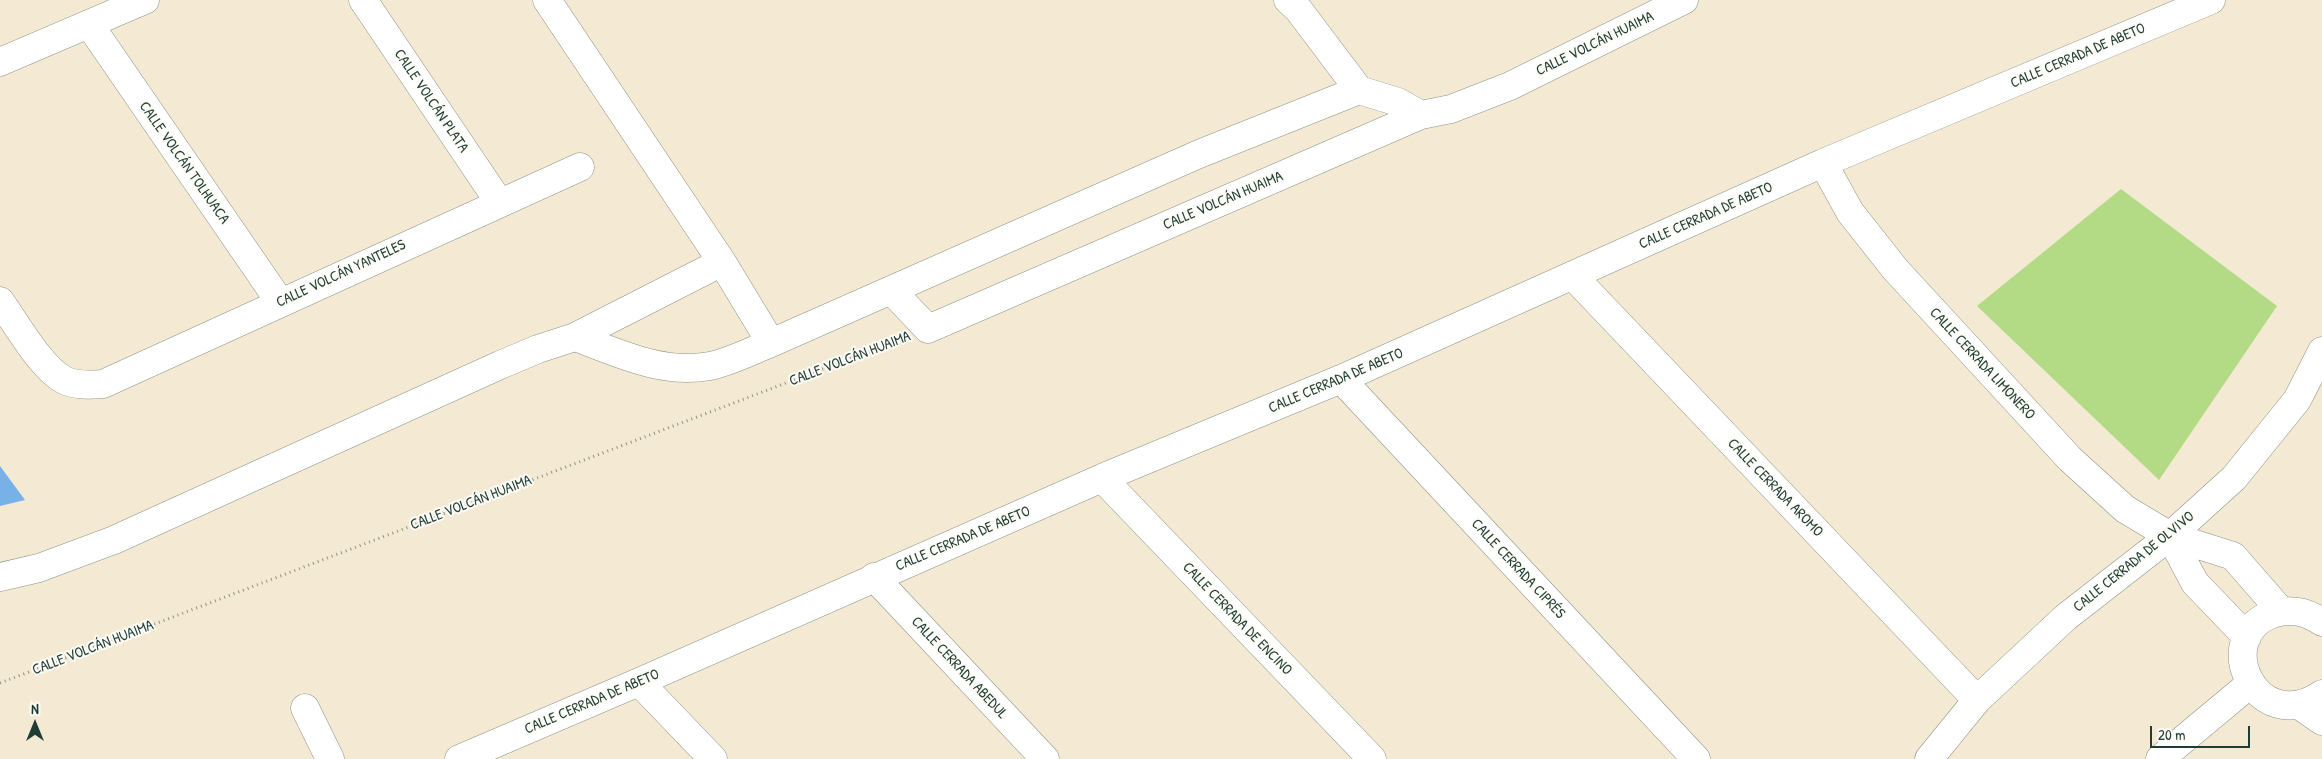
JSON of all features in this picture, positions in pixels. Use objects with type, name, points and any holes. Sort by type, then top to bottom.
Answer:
[{"type":"street","points":[[0,62],[145,0]]},
{"type":"street","name":"CALLE VOLCÁN PLATA","points":[[363,0],[499,202]]},
{"type":"street","points":[[1288,0],[1298,9],[1359,90],[1398,102],[1421,115]]},
{"type":"street","name":"CALLE VOLCÁN HUAIMA","points":[[928,329],[1421,115],[1451,109],[1510,86],[1684,0]]},
{"type":"street","name":"CALLE CERRADA DE ABETO","points":[[459,759],[639,682],[1102,478],[1341,379],[1823,163],[2211,0]]},
{"type":"street","points":[[555,2],[722,262],[771,343]]},
{"type":"street","name":"CALLE VOLCÁN TOLHUACA","points":[[88,24],[280,302]]},
{"type":"street","points":[[576,337],[643,362],[683,369],[711,366],[771,343],[1199,154],[1359,90]]},
{"type":"street","name":"CALLE CERRADA LIMONERO","points":[[1823,163],[1850,212],[1895,269],[2070,460],[2125,509],[2170,536],[2233,556],[2281,611]]},
{"type":"street","name":"CALLE VOLCÁN YANTELES","points":[[0,301],[48,368],[65,380],[83,385],[103,384],[580,166]]},
{"type":"street","points":[[0,577],[39,568],[114,540],[492,369],[538,349],[576,337],[722,262]]},
{"type":"street","name":"CALLE CERRADA AROMO","points":[[1574,276],[1977,700]]},
{"type":"street","points":[[891,290],[928,329]]},
{"type":"street","name":"CALLE CERRADA DE OLVIVO","points":[[1929,759],[1977,700],[2066,617],[2170,536],[2239,471],[2297,400],[2322,351]]},
{"type":"street","name":"CALLE CERRADA CIPRÉS","points":[[1341,379],[1696,759]]},
{"type":"street","name":"CALLE CERRADA DE ENCINO","points":[[1102,478],[1372,759]]},
{"type":"street","points":[[2170,536],[2195,583],[2247,637]]},
{"type":"street","name":"CALLE CERRADA ABEDUL","points":[[874,577],[1045,759]]},
{"type":"street","points":[[2322,622],[2311,615],[2296,610],[2281,611],[2268,616],[2256,625],[2247,637],[2242,652],[2244,669],[2250,684],[2267,700],[2277,704],[2311,700],[2322,721]]},
{"type":"street","points":[[639,682],[712,759]]},
{"type":"street","points":[[2160,759],[2250,684]]},
{"type":"street","points":[[305,708],[330,759]]},
{"type":"path","name":"CALLE VOLCÁN HUAIMA","points":[[0,683],[928,329]]},
{"type":"green space","points":[[2121,189],[2277,306],[2159,480],[1977,306]]},
{"type":"water","points":[[0,466],[25,500],[0,506]]}]
